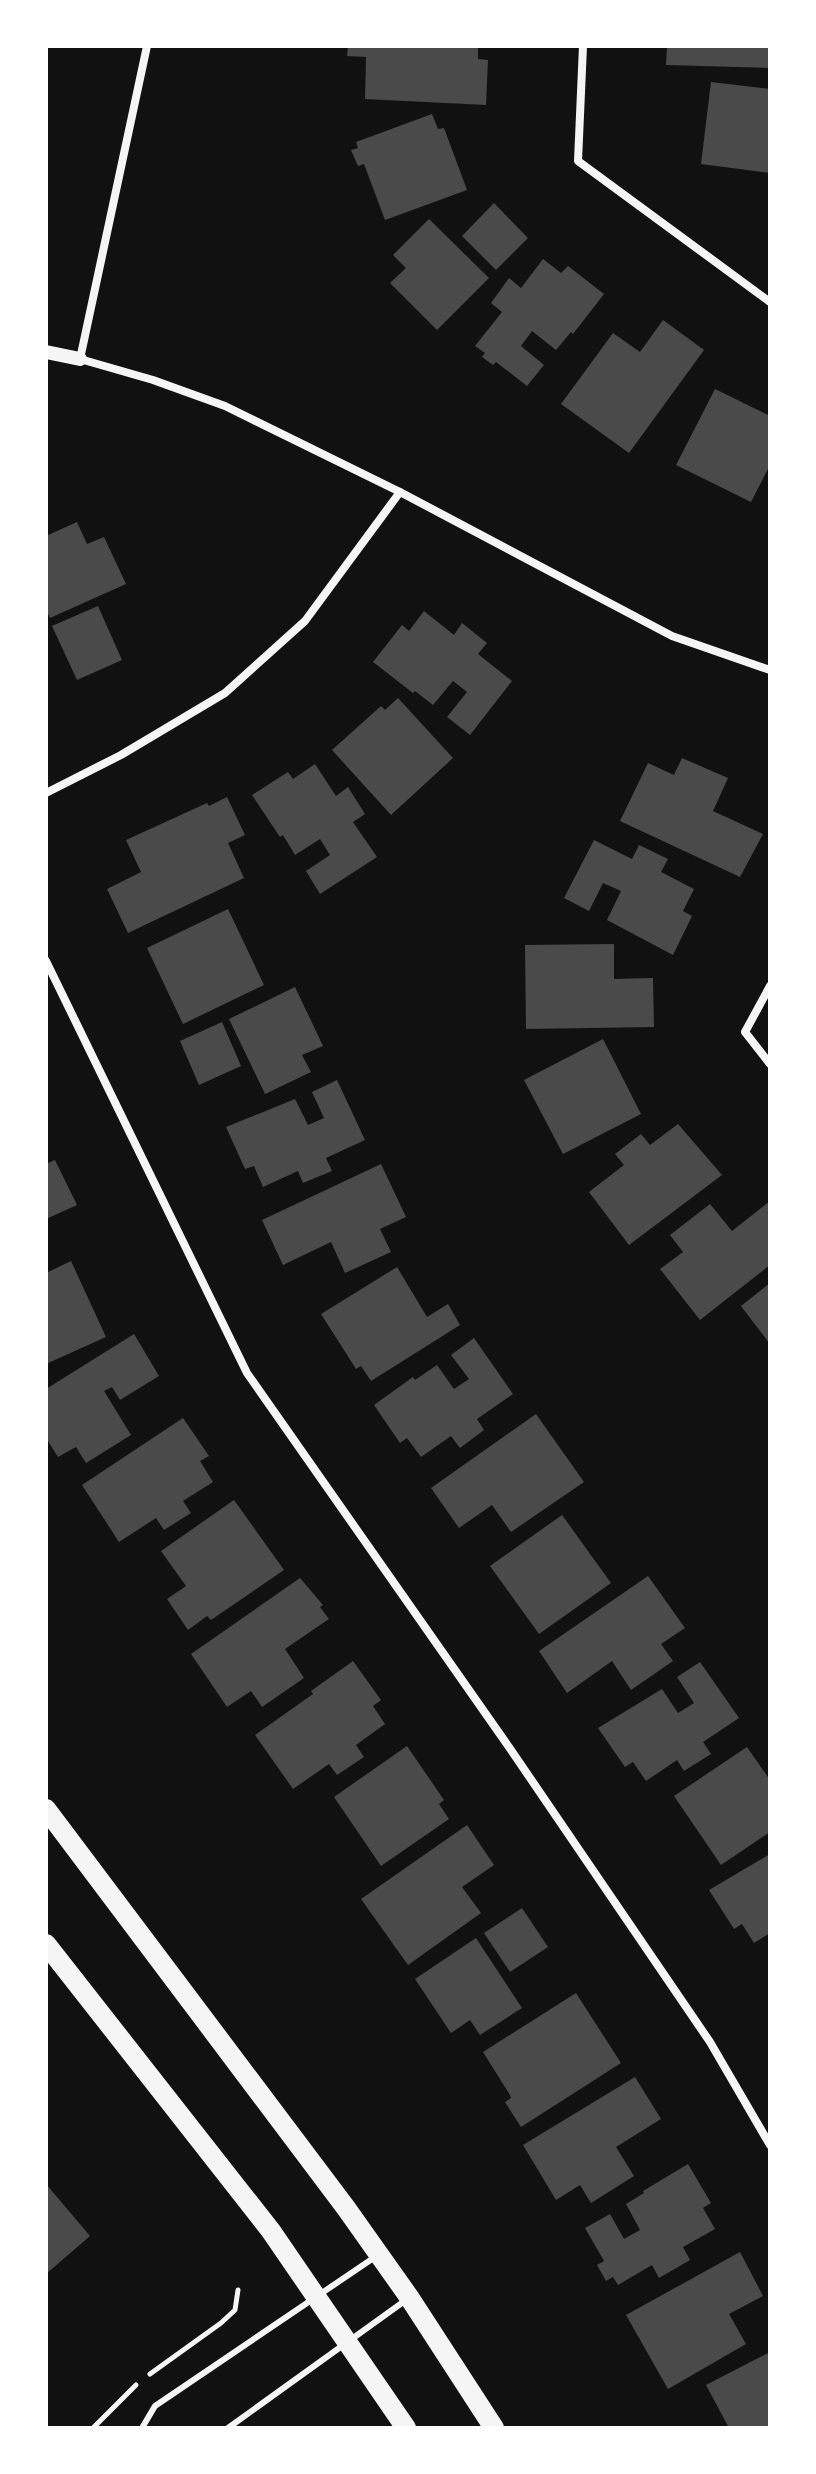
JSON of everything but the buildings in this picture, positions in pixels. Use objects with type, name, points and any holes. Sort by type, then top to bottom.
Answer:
[{"type":"main road","points":[[46,1809],[409,2297],[494,2428]]},
{"type":"main road","points":[[46,1944],[271,2231],[406,2428]]},
{"type":"street","points":[[80,359],[147,46]]},
{"type":"street","points":[[583,46],[578,161],[770,302]]},
{"type":"street","points":[[46,352],[153,380],[225,406],[400,492],[672,636],[770,670]]},
{"type":"street","points":[[46,793],[121,755],[225,693],[305,621],[400,492]]},
{"type":"street","points":[[46,961],[247,1373],[511,1750],[710,2042],[770,2145]]},
{"type":"street","points":[[770,986],[745,1032],[770,1064]]},
{"type":"lane","points":[[142,2428],[155,2406],[378,2255]]},
{"type":"lane","points":[[228,2428],[409,2297]]},
{"type":"path","points":[[149,2375],[235,2310],[238,2290]]},
{"type":"path","points":[[93,2428],[137,2385]]}]
